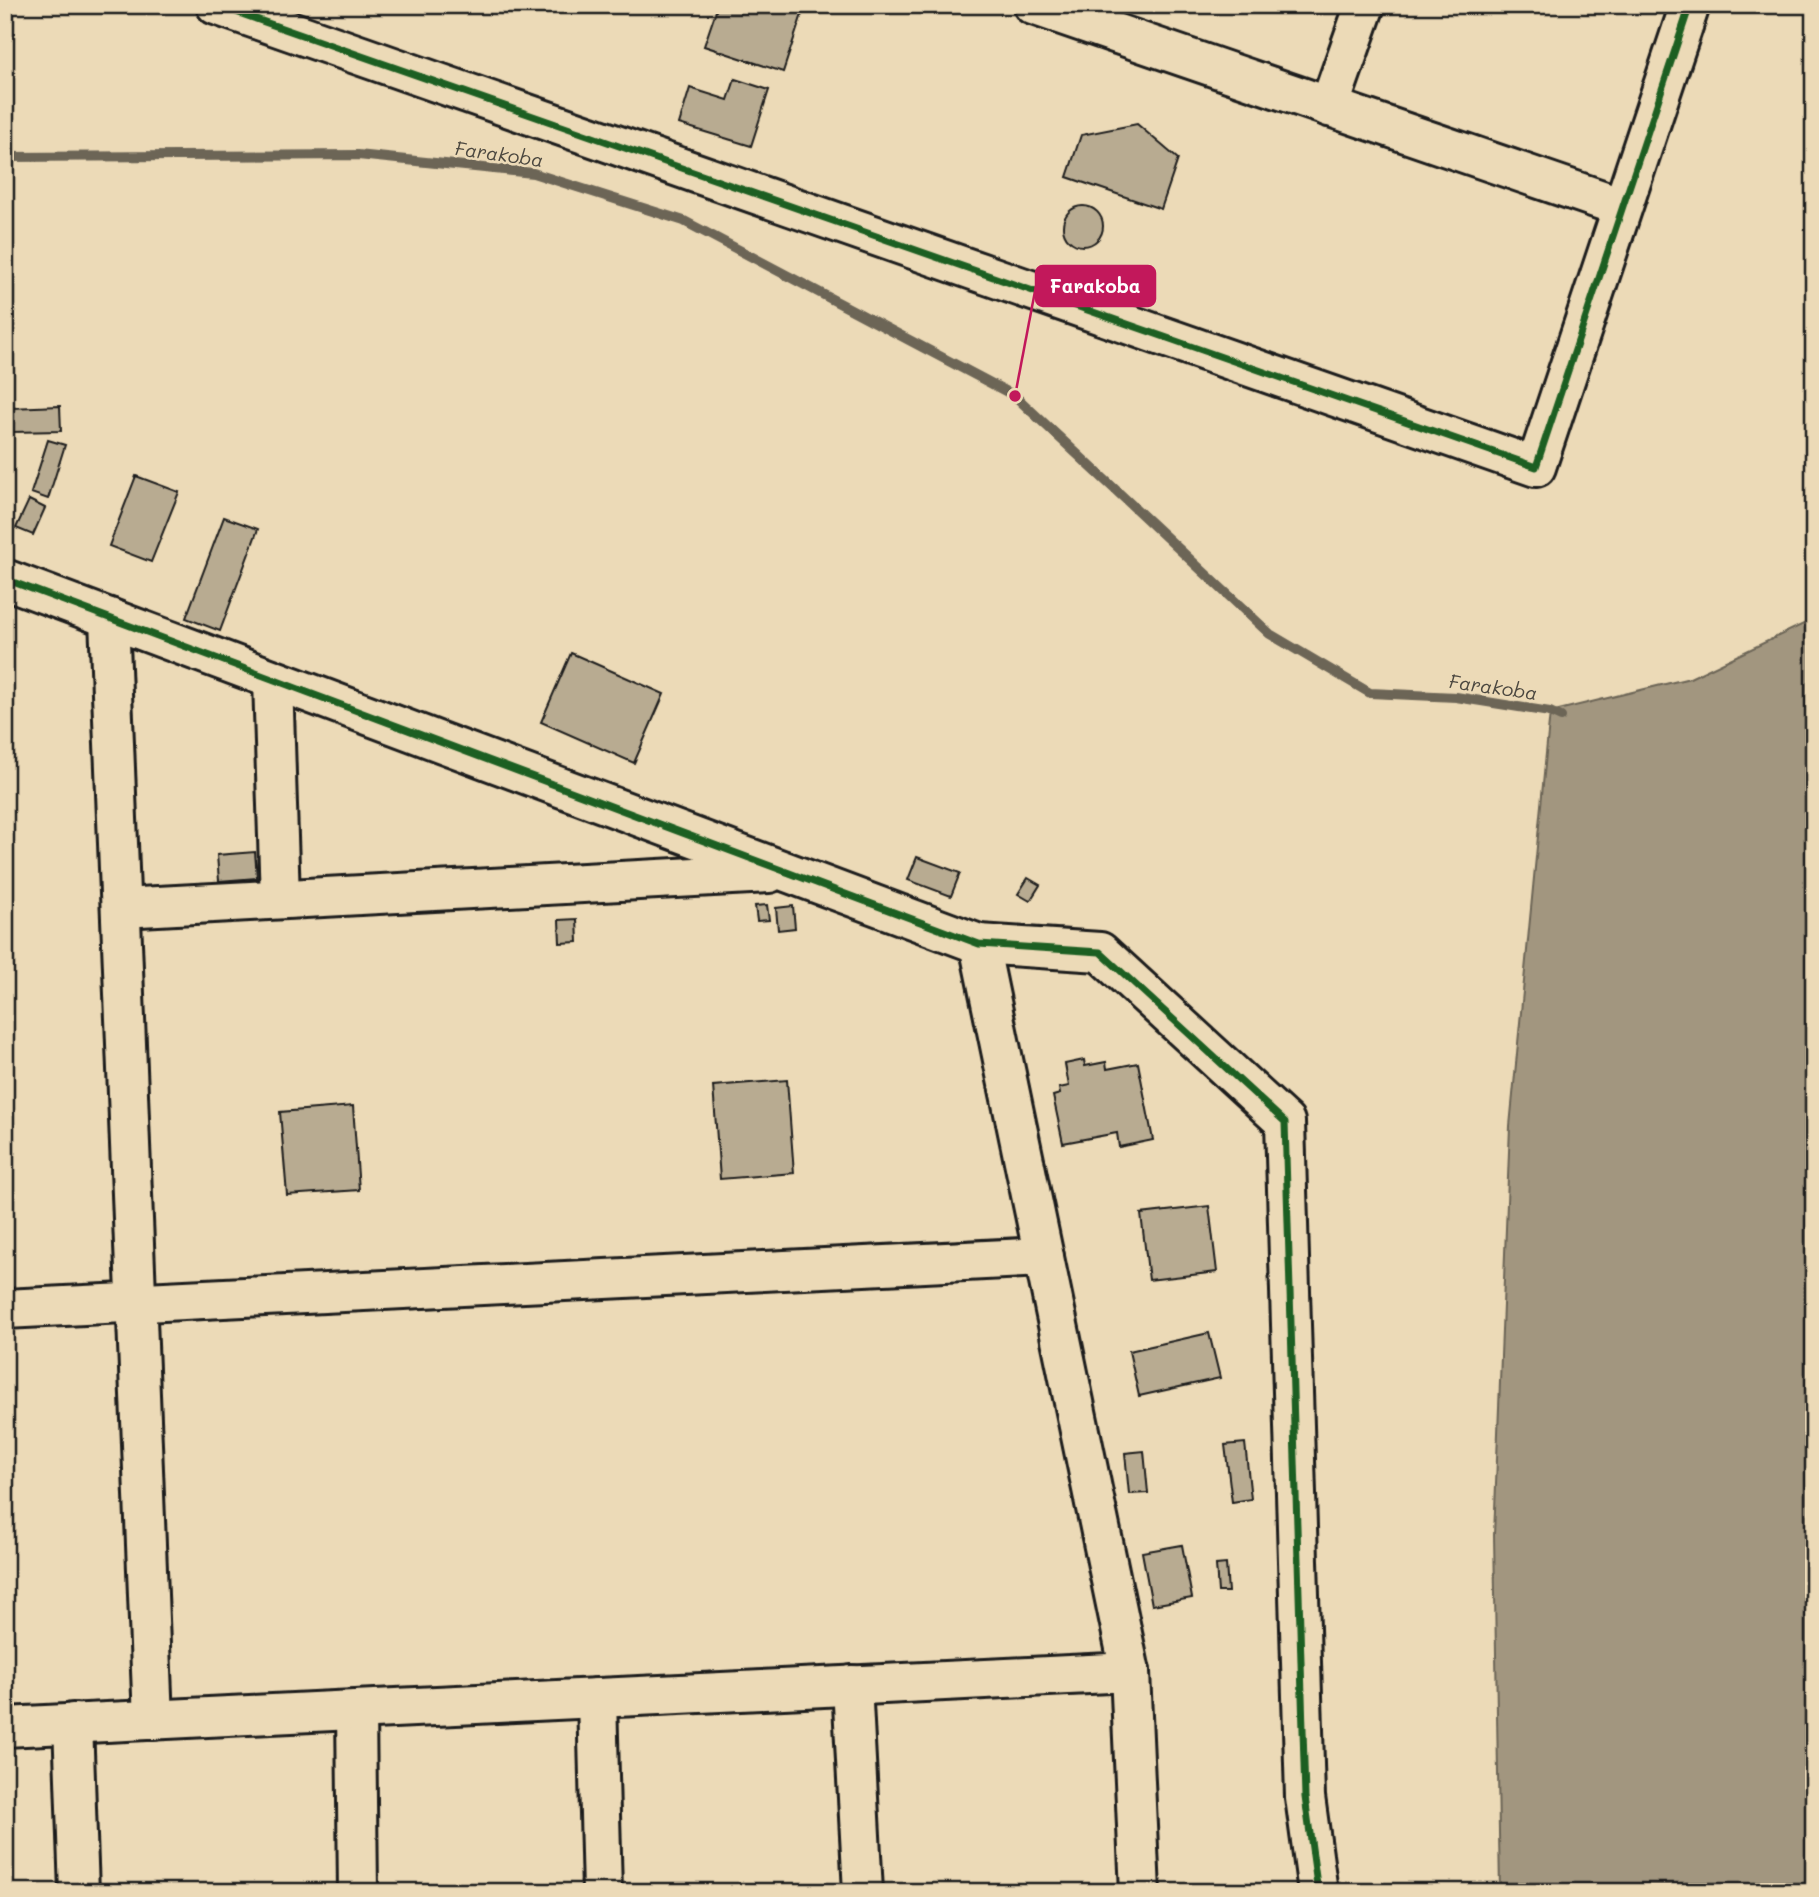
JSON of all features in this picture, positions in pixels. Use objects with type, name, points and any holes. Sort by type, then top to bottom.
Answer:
[{"type":"street","points":[[216,5],[282,16],[1536,467],[1690,5]]},
{"type":"street","points":[[1033,5],[1622,207]]},
{"type":"street","points":[[1329,107],[1365,5]]},
{"type":"street","points":[[5,579],[979,944],[1100,952],[1285,1122],[1306,1797],[1318,1892]]},
{"type":"street","points":[[109,618],[153,1720]]},
{"type":"street","points":[[273,680],[280,899]]},
{"type":"street","points":[[121,908],[785,872]]},
{"type":"street","points":[[979,944],[1130,1672],[1140,1892]]},
{"type":"street","points":[[5,1309],[1044,1256]]},
{"type":"street","points":[[5,1727],[1130,1672]]},
{"type":"street","points":[[852,1685],[863,1892]]},
{"type":"street","points":[[597,1698],[602,1892]]},
{"type":"street","points":[[356,1710],[358,1892]]},
{"type":"street","points":[[73,1723],[79,1892]]},
{"type":"shaded area","points":[[1814,619],[1814,1892],[1500,1892],[1494,1535],[1510,1126],[1550,712],[1690,678]]},
{"type":"building","points":[[718,5],[805,5],[783,72],[704,46]]},
{"type":"building","points":[[735,79],[769,90],[751,146],[679,124],[690,88],[728,100]]},
{"type":"building","points":[[1137,124],[1178,159],[1161,209],[1067,177],[1081,135]]},
{"type":"building","points":[[1083,206],[1097,212],[1103,226],[1097,240],[1083,246],[1069,240],[1063,226],[1069,212]]},
{"type":"building","points":[[60,406],[61,431],[11,432],[10,408]]},
{"type":"building","points":[[48,440],[65,445],[48,499],[31,493]]},
{"type":"building","points":[[136,476],[179,492],[151,562],[109,546]]},
{"type":"building","points":[[29,500],[45,508],[33,535],[16,528]]},
{"type":"building","points":[[224,517],[258,529],[220,631],[186,618]]},
{"type":"building","points":[[571,653],[664,694],[634,763],[541,722]]},
{"type":"building","points":[[255,852],[257,878],[219,881],[217,855]]},
{"type":"building","points":[[917,857],[960,873],[951,896],[908,880]]},
{"type":"building","points":[[1028,878],[1040,885],[1030,901],[1018,894]]},
{"type":"building","points":[[767,905],[769,920],[757,921],[755,906]]},
{"type":"building","points":[[793,906],[795,928],[778,930],[776,908]]},
{"type":"building","points":[[577,919],[578,942],[560,943],[559,920]]},
{"type":"building","points":[[1084,1060],[1085,1066],[1106,1062],[1107,1069],[1138,1063],[1153,1140],[1119,1147],[1117,1133],[1063,1143],[1053,1096],[1060,1094],[1059,1088],[1069,1086],[1065,1064]]},
{"type":"building","points":[[787,1080],[794,1173],[720,1179],[713,1086]]},
{"type":"building","points":[[353,1106],[359,1190],[287,1195],[280,1112]]},
{"type":"building","points":[[1209,1206],[1217,1272],[1149,1280],[1141,1214]]},
{"type":"building","points":[[1209,1333],[1220,1378],[1139,1396],[1129,1351]]},
{"type":"building","points":[[1245,1443],[1251,1499],[1232,1502],[1225,1445]]},
{"type":"building","points":[[1144,1451],[1148,1493],[1129,1494],[1125,1453]]},
{"type":"building","points":[[1182,1545],[1192,1598],[1152,1605],[1142,1552]]},
{"type":"building","points":[[1226,1564],[1228,1592],[1218,1592],[1216,1565]]},
{"type":"waterway","name":"Farakoba","points":[[5,157],[358,155],[533,173],[684,221],[1015,396],[1270,634],[1370,693],[1456,697],[1550,712],[1561,717]]},
{"type":"cycle path","points":[[216,5],[1536,467],[1690,5]]},
{"type":"cycle path","points":[[5,579],[979,944],[1100,952],[1285,1122],[1305,1797],[1318,1892]]},
{"type":"place","name":"Farakoba","points":[[1015,396]]}]
